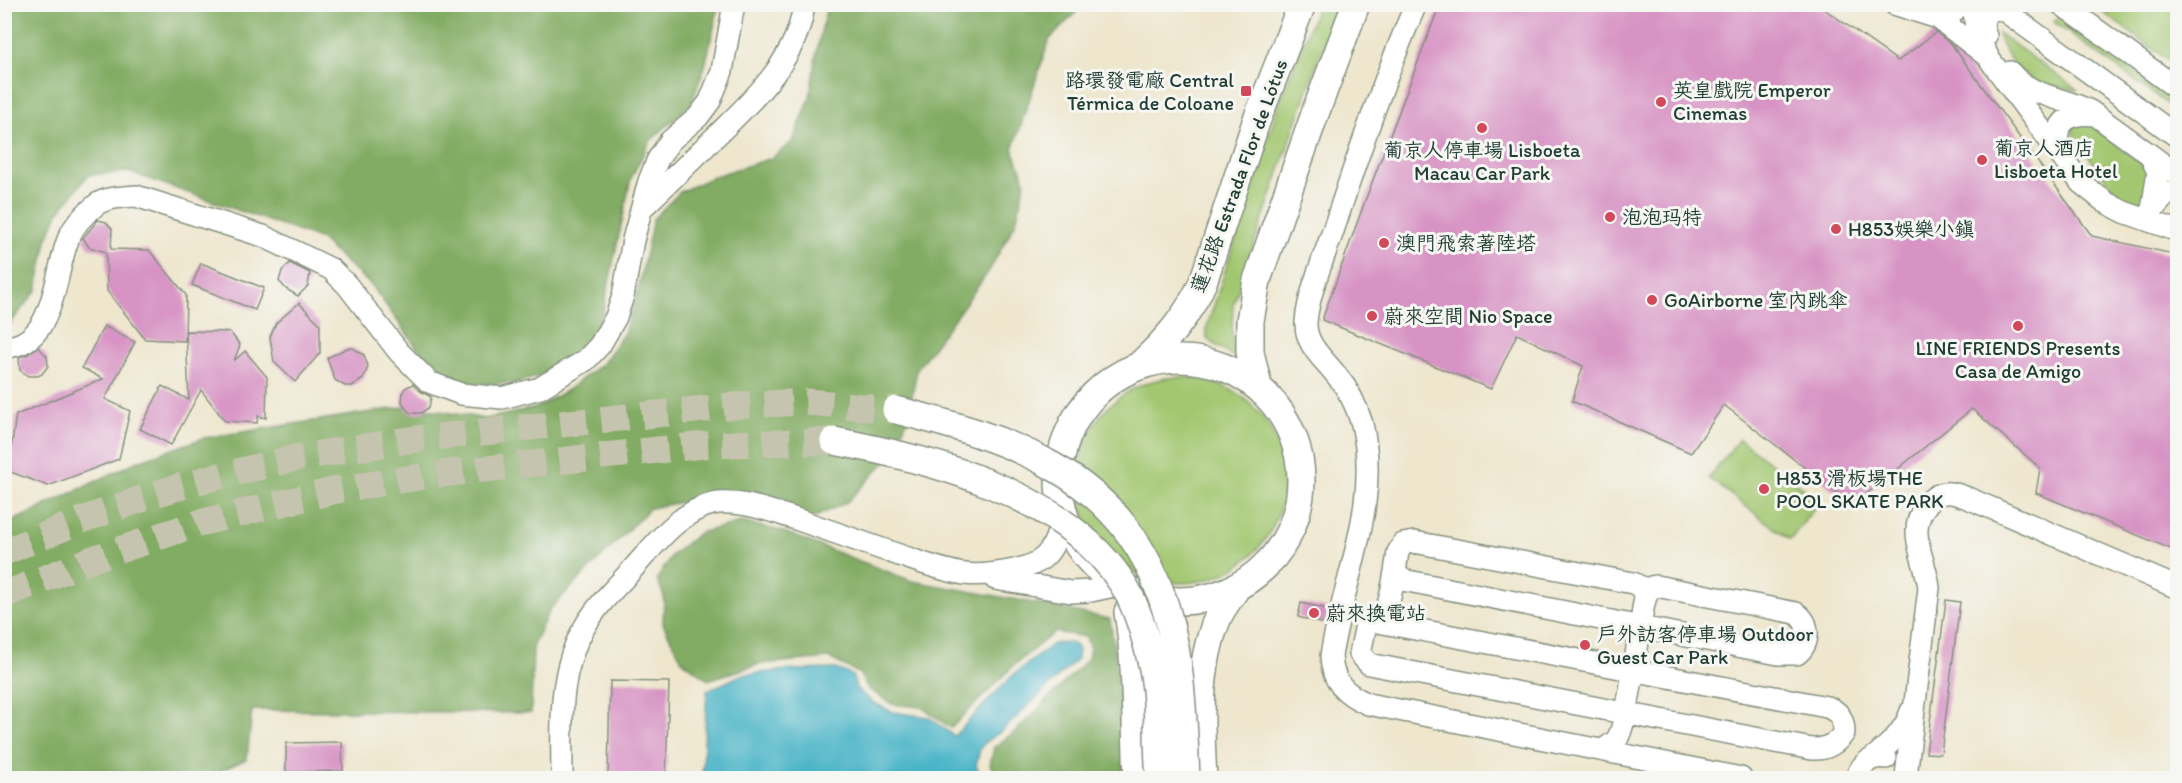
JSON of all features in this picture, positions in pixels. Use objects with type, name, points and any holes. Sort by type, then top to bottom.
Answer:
[{"type":"main road","name":"蓮花路 Estrada Flor de Lótus","points":[[1139,366],[1159,348],[1193,305],[1203,282],[1256,122],[1302,4]]},
{"type":"main road","points":[[1258,386],[1250,352],[1250,321],[1257,280],[1356,4]]},
{"type":"main road","points":[[1179,359],[1203,361],[1229,368],[1258,386],[1283,414],[1298,448],[1302,486],[1295,522],[1276,555],[1249,581],[1235,590],[1193,602],[1175,603],[1143,597],[1118,585],[1082,551],[1070,534],[1062,513],[1059,485],[1066,442],[1079,414],[1089,400],[1104,386],[1139,366],[1157,360],[1179,359]]},
{"type":"main road","points":[[896,410],[952,425],[1008,444],[1034,456],[1071,478],[1104,503],[1123,523],[1142,551],[1160,589],[1168,619],[1183,705],[1186,778]]},
{"type":"main road","points":[[834,441],[950,468],[982,480],[1052,515],[1109,564],[1122,582],[1138,616],[1151,659],[1158,720],[1160,778]]},
{"type":"main road","points":[[1118,585],[1128,611],[1134,644],[1138,778]]},
{"type":"main road","points":[[1203,778],[1200,737],[1202,694],[1209,646],[1218,617],[1235,590]]},
{"type":"street","points":[[4,347],[17,347],[34,336],[46,317],[69,236],[80,221],[97,204],[116,197],[136,196],[263,236],[331,269],[347,285],[399,352],[429,382],[461,394],[502,398],[540,388],[586,360],[600,345],[616,317],[649,181],[658,159],[670,141],[698,117],[710,101],[718,84],[734,4]]},
{"type":"street","points":[[641,209],[760,93],[783,62],[802,20],[804,4]]},
{"type":"street","points":[[1416,4],[1370,124],[1318,277],[1306,322],[1311,345],[1338,377],[1351,398],[1361,423],[1368,460],[1367,491],[1362,523],[1333,645],[1331,668],[1336,681],[1344,691],[1368,704],[1741,778]]},
{"type":"street","points":[[1894,4],[1938,18],[1951,15],[1959,4]]},
{"type":"street","points":[[1919,4],[1990,60]]},
{"type":"street","points":[[1973,4],[1977,35],[1990,60],[2081,183],[2105,202],[2132,216],[2178,231]]},
{"type":"street","points":[[2061,4],[2178,89]]},
{"type":"street","points":[[2178,137],[1998,7],[1987,13],[1983,20],[1983,28],[1991,46],[2022,85],[2035,92],[2074,103],[2096,115],[2178,176]]},
{"type":"street","points":[[2058,152],[2057,135],[2063,123],[2076,116],[2096,115]]},
{"type":"street","points":[[2150,155],[2158,172],[2152,210],[2165,196],[2178,190]]},
{"type":"street","points":[[1907,777],[1929,588],[1916,526],[1922,509],[1934,497],[1950,492],[1970,499],[2178,588]]},
{"type":"street","points":[[562,778],[563,696],[567,667],[584,627],[603,602],[675,526],[697,509],[714,504],[736,504],[769,510],[921,562],[965,574],[1071,592],[1091,591],[1118,585]]},
{"type":"street","points":[[965,574],[1005,572],[1033,565],[1044,558],[1051,549],[1062,513]]},
{"type":"street","points":[[1374,622],[1827,706],[1837,712],[1842,720],[1844,733],[1832,745],[1812,749],[1623,722],[1369,664],[1360,654],[1366,624],[1380,618],[1387,608],[1400,547],[1403,544],[1414,542],[1633,583],[1641,587],[1645,599]]},
{"type":"street","points":[[1395,572],[1408,581],[1640,627],[1789,656],[1803,650],[1807,639],[1807,626],[1802,617],[1796,613],[1656,586],[1648,591],[1645,599],[1640,627],[1632,671],[1623,722],[1617,738],[1602,750]]},
{"type":"street","points":[[1864,767],[1890,745],[1899,734],[1909,716],[1917,690]]},
{"type":"street","points":[[1623,722],[1624,745],[1634,756]]},
{"type":"street","points":[[1841,778],[1883,757],[1894,760],[1902,766],[1907,777]]},
{"type":"green space","points":[[5,5],[719,5],[705,66],[691,104],[650,141],[631,178],[602,316],[588,344],[538,377],[515,383],[480,384],[458,379],[435,369],[372,286],[320,239],[129,172],[88,175],[58,213],[47,240],[37,290],[5,330]]},
{"type":"green space","points":[[827,5],[1083,5],[1049,40],[1013,149],[1025,181],[1016,222],[989,271],[917,369],[908,418],[892,455],[847,502],[809,520],[726,494],[650,508],[550,609],[533,645],[531,713],[252,710],[247,759],[204,778],[5,778],[5,525],[138,461],[204,438],[410,406],[486,419],[538,407],[566,391],[604,362],[624,333],[638,290],[653,219],[680,192],[715,176],[772,158],[793,141],[810,98],[815,60]]},
{"type":"green space","points":[[1318,5],[1341,5],[1320,54],[1233,305],[1234,355],[1232,356],[1207,339],[1206,330],[1279,104]]},
{"type":"green space","points":[[2093,5],[2177,5],[2177,67]]},
{"type":"green space","points":[[2058,16],[2177,103],[2177,111],[2054,22]]},
{"type":"green space","points":[[1998,33],[2078,90],[2046,85],[2030,78],[2007,54]]},
{"type":"green space","points":[[2076,124],[2089,124],[2145,166],[2148,171],[2145,208],[2115,191],[2074,137],[2072,129]]},
{"type":"green space","points":[[1181,377],[1201,379],[1220,385],[1254,407],[1276,441],[1282,460],[1284,480],[1282,500],[1276,519],[1254,553],[1220,575],[1201,581],[1181,583],[1161,581],[1142,575],[1108,553],[1086,519],[1080,500],[1078,480],[1080,460],[1086,441],[1108,407],[1142,385],[1161,379]]},
{"type":"green space","name":"H853 滑板場THE POOL SKATE PARK","points":[[1739,439],[1820,501],[1790,540],[1709,478]]},
{"type":"green space","points":[[741,522],[781,531],[912,581],[1110,619],[1116,662],[1124,778],[1000,778],[990,765],[994,747],[1016,731],[1088,659],[1090,648],[1086,637],[1055,632],[1014,665],[951,728],[921,707],[892,704],[868,689],[859,673],[829,658],[760,664],[708,680],[682,660],[663,624],[664,596],[657,579],[672,555],[699,533]]},
{"type":"water","points":[[1067,642],[1075,645],[1078,650],[1077,659],[980,749],[976,766],[983,778],[702,778],[707,691],[741,675],[788,670],[836,669],[852,675],[857,689],[872,702],[893,712],[929,717],[954,736],[1012,676],[1053,644]]},
{"type":"building","points":[[1440,4],[1817,4],[1898,61],[1936,32],[1952,45],[2092,236],[2178,255],[2178,552],[2036,493],[2040,468],[1972,409],[1853,505],[1724,405],[1691,453],[1572,401],[1583,366],[1517,334],[1491,389],[1322,320]]},
{"type":"building","points":[[98,220],[106,222],[112,229],[111,249],[149,250],[186,295],[185,341],[145,339],[107,291],[106,252],[89,247],[83,238]]},
{"type":"building","points":[[201,263],[264,288],[255,310],[192,285]]},
{"type":"building","points":[[290,263],[310,273],[308,286],[298,296],[286,289],[279,281],[282,271]]},
{"type":"building","points":[[299,303],[320,324],[320,353],[295,382],[274,362],[270,337],[276,323]]},
{"type":"building","points":[[104,326],[135,342],[105,399],[130,411],[119,459],[48,486],[8,471],[16,415],[103,379],[82,368]]},
{"type":"building","points":[[186,331],[230,332],[240,345],[234,361],[245,351],[267,377],[266,418],[258,416],[257,423],[225,421],[201,390],[171,445],[140,429],[162,386],[189,400]]},
{"type":"building","points":[[38,347],[47,356],[48,366],[38,376],[28,376],[20,370],[19,357]]},
{"type":"building","points":[[347,348],[353,348],[364,355],[368,367],[363,379],[352,386],[345,386],[335,380],[327,358]]},
{"type":"building","points":[[413,384],[431,397],[429,407],[421,413],[411,413],[402,402],[405,388]]},
{"type":"building","points":[[1946,600],[1960,602],[1941,754],[1926,753]]},
{"type":"building","name":"蔚來換電站","points":[[1301,603],[1328,609],[1324,624],[1298,617]]},
{"type":"building","points":[[610,681],[669,682],[666,778],[608,778]]},
{"type":"building","points":[[342,742],[343,771],[286,772],[286,743]]},
{"type":"tunnel","points":[[4,552],[82,520],[155,494],[300,457],[416,439],[743,405],[808,402],[896,410]]},
{"type":"tunnel","points":[[4,595],[93,559],[199,523],[337,490],[431,475],[704,445],[834,441]]},
{"type":"place","name":"路環發電廠 Central Térmica de Coloane","points":[[1246,91]]},
{"type":"place","name":"英皇戲院 Emperor Cinemas","points":[[1661,102]]},
{"type":"place","name":"葡京人停車場 Lisboeta Macau Car Park","points":[[1482,128]]},
{"type":"place","name":"葡京人酒店 Lisboeta Hotel","points":[[1982,160]]},
{"type":"place","name":"泡泡玛特","points":[[1610,217]]},
{"type":"place","name":"H853娛樂小鎮","points":[[1836,229]]},
{"type":"place","name":"澳門飛索著陸塔","points":[[1384,243]]},
{"type":"place","name":"GoAirborne 室内跳傘","points":[[1652,300]]},
{"type":"place","name":"蔚來空間 Nio Space","points":[[1372,316]]},
{"type":"place","name":"LINE FRIENDS Presents Casa de Amigo","points":[[2018,326]]},
{"type":"place","name":"H853 滑板場THE POOL SKATE PARK","points":[[1764,489]]},
{"type":"place","name":"蔚來換電站","points":[[1314,613]]},
{"type":"place","name":"戶外訪客停車場 Outdoor Guest Car Park","points":[[1585,645]]}]
